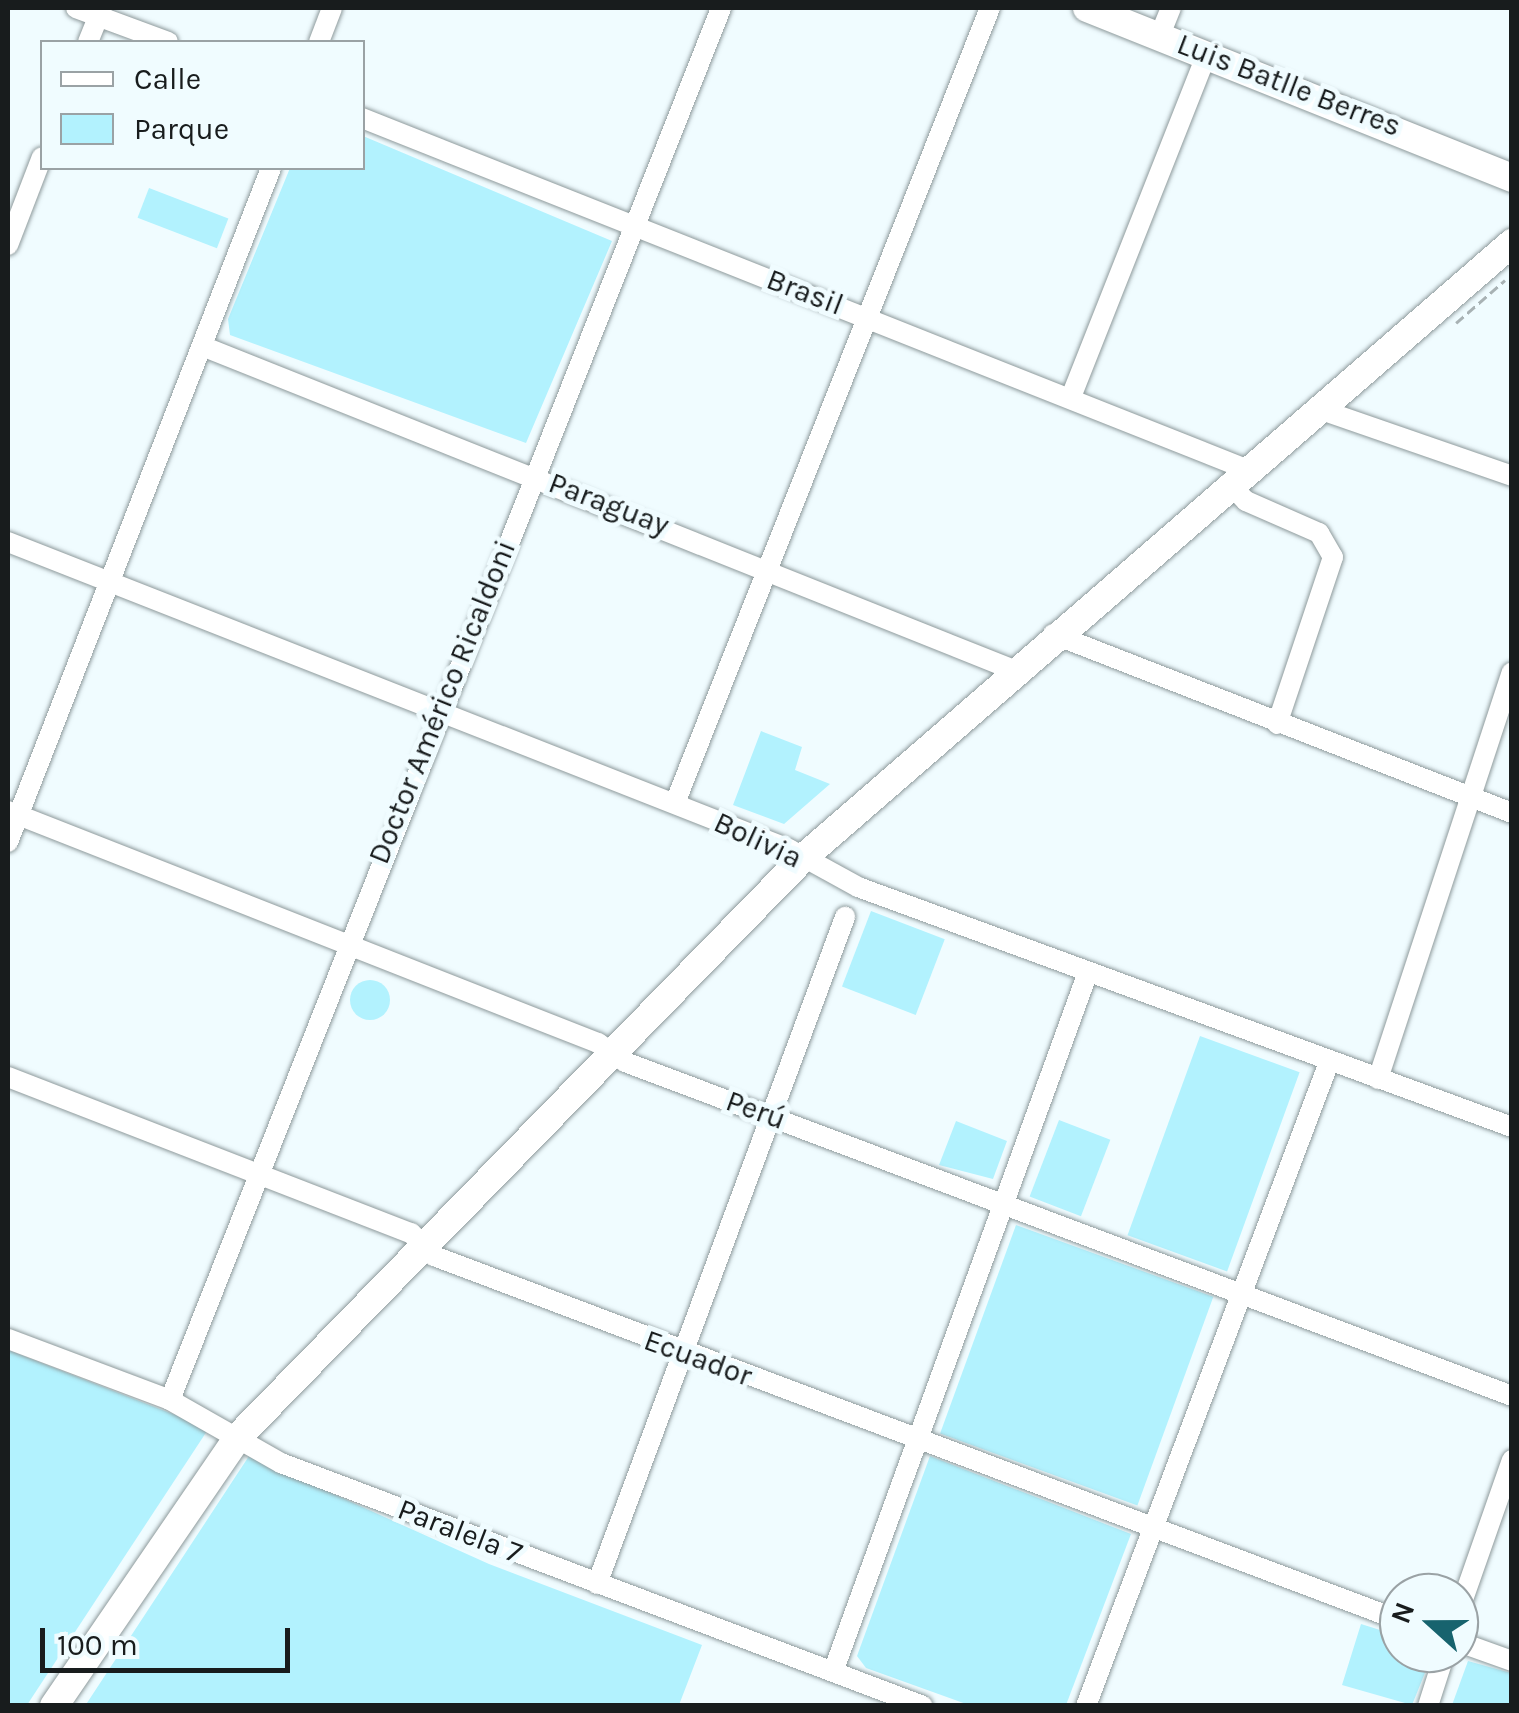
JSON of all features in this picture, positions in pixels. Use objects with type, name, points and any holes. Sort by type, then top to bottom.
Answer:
[{"type":"street","points":[[76,8],[100,12],[163,40]]},
{"type":"street","points":[[320,40],[332,8]]},
{"type":"street","name":"Doctor Américo Ricaldoni","points":[[170,1400],[531,475],[722,8]]},
{"type":"street","points":[[675,802],[990,8]]},
{"type":"street","name":"Luis Batlle Berres","points":[[1088,8],[1504,169]]},
{"type":"street","points":[[1160,35],[1171,8]]},
{"type":"street","points":[[89,40],[100,12]]},
{"type":"street","points":[[1071,397],[1206,54]]},
{"type":"street","name":"Brasil","points":[[365,119],[1071,397],[1237,476],[1246,501],[1320,534],[1333,557],[1277,724]]},
{"type":"street","points":[[8,245],[40,161]]},
{"type":"street","points":[[8,842],[13,813],[269,170]]},
{"type":"street","points":[[54,1706],[239,1436],[803,858],[1011,670],[1506,244]]},
{"type":"street","name":"Paraguay","points":[[202,346],[770,566],[1011,670]]},
{"type":"street","points":[[1316,408],[1512,476]]},
{"type":"street","name":"Bolivia","points":[[8,542],[675,802],[1087,975],[1512,1127]]},
{"type":"street","points":[[1053,634],[1512,813]]},
{"type":"street","points":[[1378,1079],[1512,672]]},
{"type":"street","name":"Perú","points":[[13,813],[771,1116],[1512,1396]]},
{"type":"street","points":[[597,1584],[678,1351],[845,917]]},
{"type":"street","points":[[832,1672],[1087,975]]},
{"type":"street","points":[[1086,1706],[1238,1294],[1328,1064]]},
{"type":"street","name":"Ecuador","points":[[8,1077],[256,1175],[678,1351],[918,1436],[1379,1612]]},
{"type":"street","name":"Paralela 7","points":[[8,1339],[170,1400],[281,1463],[922,1706]]},
{"type":"street","points":[[1472,1573],[1512,1460]]},
{"type":"street","points":[[1479,1649],[1512,1661]]},
{"type":"street","points":[[1428,1706],[1439,1673]]},
{"type":"path","points":[[1444,333],[1505,284],[1506,244]]},
{"type":"green space","points":[[365,137],[612,241],[526,443],[230,335],[228,319],[289,170],[365,170]]},
{"type":"green space","points":[[149,188],[228,218],[217,248],[138,218]]},
{"type":"green space","points":[[761,731],[802,747],[795,770],[830,784],[784,824],[733,805]]},
{"type":"green space","points":[[871,911],[945,939],[916,1015],[842,987]]},
{"type":"green space","points":[[370,980],[384,986],[390,1000],[384,1014],[370,1020],[356,1014],[350,1000],[356,986]]},
{"type":"green space","points":[[1200,1036],[1300,1072],[1227,1271],[1127,1235]]},
{"type":"green space","points":[[1059,1120],[1110,1140],[1081,1216],[1030,1197]]},
{"type":"green space","points":[[956,1121],[1007,1141],[993,1179],[939,1165]]},
{"type":"green space","points":[[1016,1225],[1213,1297],[1137,1505],[940,1434]]},
{"type":"green space","points":[[8,1350],[209,1428],[27,1705],[8,1705]]},
{"type":"green space","points":[[249,1456],[489,1564],[702,1645],[679,1705],[85,1706]]},
{"type":"green space","points":[[930,1456],[1131,1534],[1066,1705],[969,1705],[866,1668],[857,1656]]},
{"type":"green space","points":[[1361,1624],[1379,1630],[1379,1673],[1425,1673],[1412,1705],[1342,1685]]},
{"type":"green space","points":[[1479,1664],[1511,1673],[1511,1705],[1452,1705],[1464,1673],[1479,1673]]}]
